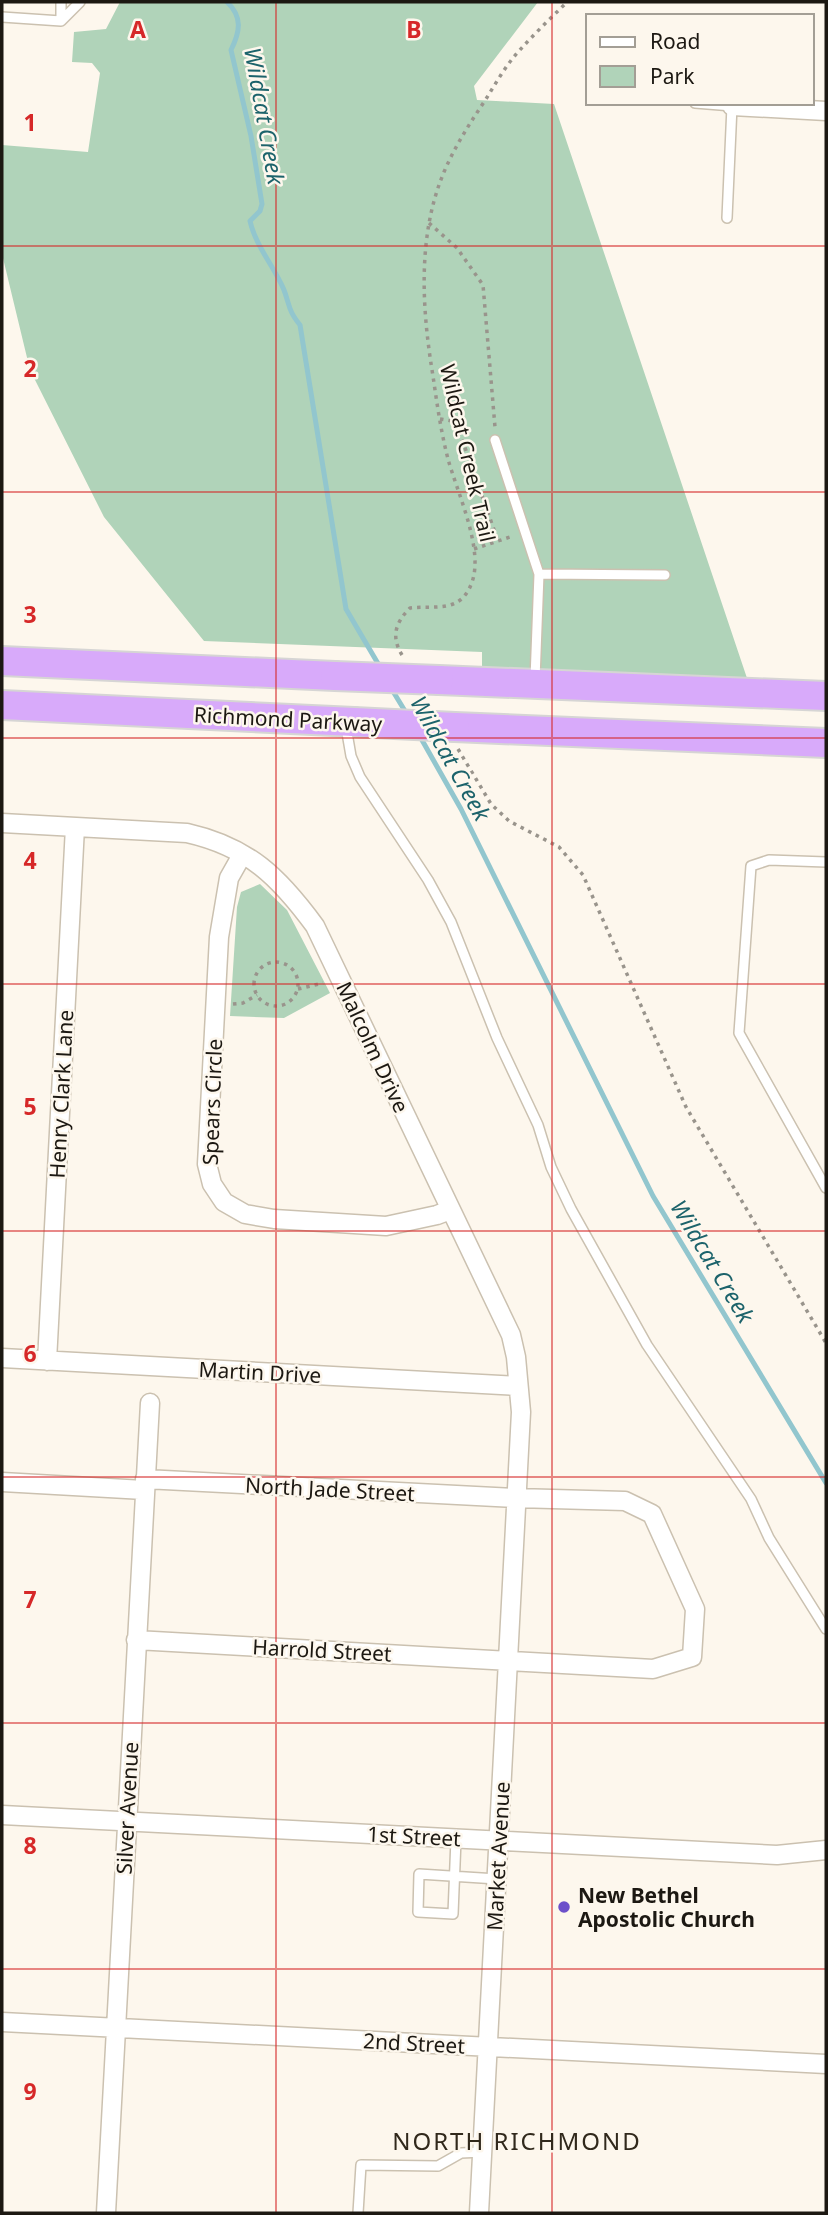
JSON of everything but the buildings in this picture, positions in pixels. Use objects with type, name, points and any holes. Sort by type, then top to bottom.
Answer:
[{"type":"highway","name":"Richmond Parkway","points":[[2,661],[826,696]]},
{"type":"highway","name":"Richmond Parkway","points":[[2,705],[826,743]]},
{"type":"street","points":[[732,106],[826,111]]},
{"type":"street","name":"Malcolm Drive","points":[[2,822],[187,833],[215,840],[263,867],[290,892],[315,926],[510,1335],[516,1357],[521,1412],[516,1498]]},
{"type":"street","name":"Henry Clark Lane","points":[[47,1361],[75,827]]},
{"type":"street","name":"Spears Circle","points":[[242,855],[229,877],[222,908],[207,1164],[212,1184],[224,1202],[245,1214],[274,1219],[386,1226],[450,1210]]},
{"type":"street","name":"Martin Drive","points":[[2,1358],[518,1386]]},
{"type":"street","name":"Silver Avenue","points":[[106,2213],[150,1403]]},
{"type":"street","name":"North Jade Street","points":[[2,1482],[145,1484],[625,1501],[652,1514],[695,1609],[692,1657],[653,1668],[507,1660]]},
{"type":"street","name":"Market Avenue","points":[[479,2213],[516,1498]]},
{"type":"street","name":"Harrold Street","points":[[136,1640],[507,1660]]},
{"type":"street","name":"1st Street","points":[[2,1815],[777,1855],[826,1850]]},
{"type":"street","name":"2nd Street","points":[[2,2022],[826,2064]]},
{"type":"lane","points":[[61,2],[61,22]]},
{"type":"lane","points":[[61,22],[80,2]]},
{"type":"lane","points":[[2,17],[61,22]]},
{"type":"lane","points":[[720,105],[732,106],[727,218]]},
{"type":"lane","points":[[495,440],[539,574],[535,683]]},
{"type":"lane","points":[[539,574],[665,575]]},
{"type":"lane","points":[[349,722],[351,756],[360,776],[428,880],[451,922],[491,1026],[538,1125],[551,1167],[571,1209],[647,1345],[751,1499],[769,1538],[826,1629]]},
{"type":"lane","points":[[826,862],[769,860],[751,866],[739,1033],[826,1188]]},
{"type":"lane","points":[[456,1839],[455,1877],[453,1914],[418,1912],[419,1874],[455,1877],[497,1879]]},
{"type":"lane","points":[[358,2213],[362,2165],[438,2166],[461,2153],[483,2152]]},
{"type":"path","name":"Wildcat Creek Trail","points":[[398,649],[396,628],[400,618],[410,608],[445,608],[466,594],[472,582],[474,549],[447,456],[428,346],[424,287],[429,223],[443,174],[463,133],[517,53],[567,2]]},
{"type":"path","points":[[429,223],[457,248],[483,285],[495,440]]},
{"type":"path","points":[[440,419],[452,421],[457,425],[498,541]]},
{"type":"path","points":[[474,549],[525,532]]},
{"type":"path","points":[[466,761],[491,804],[509,821],[559,847],[583,875],[687,1107],[826,1343]]},
{"type":"path","points":[[276,962],[291,967],[296,973],[298,989],[295,996],[283,1005],[269,1005],[257,995],[254,988],[257,973],[262,967],[276,962]]},
{"type":"path","points":[[298,989],[340,978]]},
{"type":"path","points":[[215,1006],[243,1003],[257,995]]},
{"type":"green space","points":[[120,2],[538,2],[474,86],[477,100],[554,104],[752,693],[482,682],[482,652],[204,641],[104,517],[30,370],[2,254],[2,145],[88,152],[100,73],[92,63],[72,62],[74,32],[106,29]]},
{"type":"green space","points":[[260,884],[287,910],[330,993],[284,1018],[230,1016],[237,907],[241,892]]},
{"type":"waterway","name":"Wildcat Creek","points":[[227,2],[238,19],[238,31],[231,50],[251,136],[262,204],[260,211],[250,221],[256,239],[280,281],[291,312],[300,325],[346,609],[380,667]]},
{"type":"waterway","name":"Wildcat Creek","points":[[391,688],[408,716]]},
{"type":"waterway","name":"Wildcat Creek","points":[[418,733],[461,809],[653,1196],[826,1483]]},
{"type":"place","name":"New Bethel Apostolic Church","points":[[564,1907]]},
{"type":"district","name":"NORTH RICHMOND","points":[[517,2140]]}]
